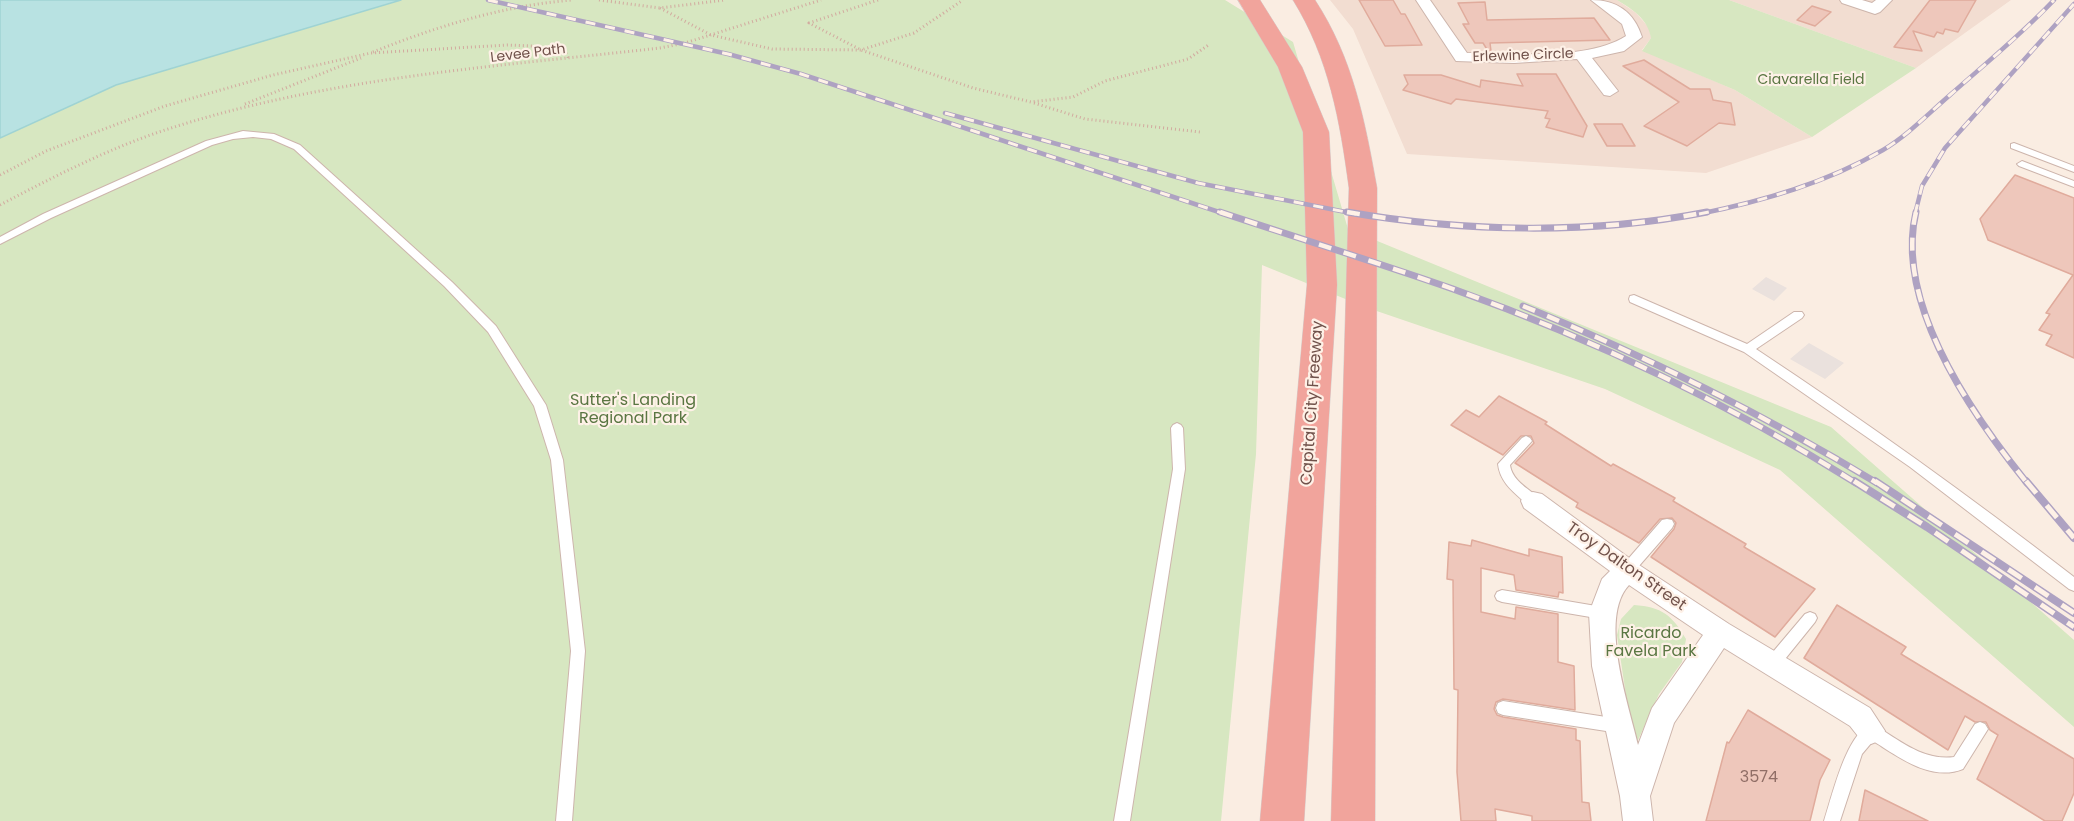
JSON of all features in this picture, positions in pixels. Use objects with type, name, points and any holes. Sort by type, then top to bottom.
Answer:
[{"type":"highway","name":"Capital City Freeway","points":[[1249,0],[1290,67],[1316,132],[1322,285],[1282,821]]},
{"type":"highway","points":[[1304,0],[1322,28],[1341,73],[1353,122],[1363,188],[1353,821]]},
{"type":"street","name":"Erlewine Circle","points":[[1423,0],[1462,58],[1582,55],[1604,53],[1627,45],[1635,29],[1629,20],[1598,0]]},
{"type":"street","points":[[1847,0],[1875,9],[1885,0]]},
{"type":"street","name":"Erlewine Circle","points":[[1582,55],[1610,91]]},
{"type":"street","name":"Troy Dalton Street","points":[[1533,501],[1627,570],[1720,632],[1860,717],[1870,731]]},
{"type":"street","points":[[1627,570],[1611,587],[1602,613],[1606,666],[1636,808]]},
{"type":"street","points":[[1636,808],[1662,717],[1720,632]]},
{"type":"lane","points":[[0,241],[47,216],[208,143],[236,134],[260,133],[277,137],[297,147],[455,291],[492,329],[540,405],[557,460],[578,651],[564,821]]},
{"type":"lane","points":[[2014,146],[2074,169]]},
{"type":"lane","points":[[2022,164],[2074,184]]},
{"type":"lane","points":[[1634,299],[1748,350],[1841,410],[1930,473],[2074,585]]},
{"type":"lane","points":[[1748,350],[1798,315]]},
{"type":"lane","points":[[1122,821],[1179,469],[1177,428]]},
{"type":"lane","points":[[1526,441],[1504,464],[1505,473],[1511,482],[1533,501]]},
{"type":"lane","points":[[1627,570],[1667,524]]},
{"type":"lane","points":[[1502,596],[1602,613]]},
{"type":"lane","points":[[1772,664],[1810,618]]},
{"type":"lane","points":[[1503,708],[1619,726]]},
{"type":"lane","points":[[1832,821],[1856,750],[1870,731],[1916,759],[1948,767],[1958,764],[1980,729]]},
{"type":"path","name":"Levee Path","points":[[0,205],[35,184],[145,135],[234,108],[418,34],[489,12],[543,2],[572,0]]},
{"type":"path","points":[[599,0],[660,8],[725,0]]},
{"type":"path","name":"Levee Path","points":[[234,108],[368,83],[660,48],[711,35],[821,0]]},
{"type":"path","points":[[878,0],[809,23],[861,50],[973,88],[1031,102],[1085,119],[1200,132]]},
{"type":"path","points":[[660,8],[711,35],[772,49],[861,50],[914,33],[963,0]]},
{"type":"path","points":[[1031,102],[1073,97],[1105,81],[1188,59],[1210,44]]},
{"type":"path","points":[[371,53],[533,46],[566,53],[569,59]]},
{"type":"path","name":"Levee Path","points":[[0,175],[46,151],[165,106],[273,75],[371,53]]},
{"type":"shaded area","points":[[1330,0],[1617,0],[1636,13],[1650,29],[1651,38],[1642,50],[1735,90],[1812,137],[1706,173],[1407,154],[1353,29]]},
{"type":"shaded area","points":[[1729,0],[2011,0],[1916,68]]},
{"type":"shaded area","points":[[1766,277],[1787,288],[1774,301],[1752,289]]},
{"type":"shaded area","points":[[1809,343],[1844,363],[1825,379],[1790,359]]},
{"type":"green space","name":"Sutter's Landing Regional Park","points":[[401,0],[1225,0],[1293,42],[1348,229],[1831,427],[2074,640],[2074,727],[1780,470],[1605,389],[1365,307],[1262,265],[1256,454],[1221,821],[0,821],[0,138],[116,85]]},
{"type":"green space","name":"Ciavarella Field","points":[[1617,0],[1729,0],[1916,68],[1812,137],[1735,90],[1642,51],[1651,38],[1647,25],[1634,11]]},
{"type":"green space","name":"Ricardo Favela Park","points":[[1634,605],[1659,610],[1671,618],[1686,639],[1682,662],[1659,694],[1634,749],[1617,635],[1621,619]]},
{"type":"water","points":[[0,0],[401,0],[116,85],[0,138]]},
{"type":"building","points":[[1359,0],[1393,0],[1401,14],[1405,14],[1422,45],[1385,46]]},
{"type":"building","points":[[1930,0],[1976,0],[1958,32],[1945,29],[1943,34],[1937,32],[1934,37],[1913,31],[1922,51],[1894,47]]},
{"type":"building","points":[[1485,2],[1487,20],[1594,18],[1610,40],[1490,43],[1491,51],[1488,51],[1483,43],[1475,43],[1463,24],[1469,24],[1458,3]]},
{"type":"building","points":[[1812,6],[1831,12],[1815,26],[1797,20]]},
{"type":"building","points":[[1644,60],[1690,89],[1710,89],[1713,100],[1731,103],[1735,125],[1719,123],[1687,146],[1644,126],[1679,102],[1623,66]]},
{"type":"building","points":[[1517,74],[1556,74],[1587,126],[1583,137],[1546,127],[1550,119],[1545,118],[1548,111],[1456,99],[1451,104],[1403,90],[1408,84],[1404,75],[1441,75],[1480,87],[1481,80],[1523,86]]},
{"type":"building","points":[[1594,124],[1622,124],[1635,146],[1607,146]]},
{"type":"building","points":[[2015,175],[2074,198],[2074,358],[2046,345],[2052,335],[2039,330],[2050,314],[2046,313],[2073,275],[1988,240],[1980,219]]},
{"type":"building","points":[[1499,396],[1547,422],[1545,424],[1611,466],[1613,464],[1675,498],[1673,501],[1746,544],[1744,547],[1815,589],[1775,637],[1651,557],[1674,529],[1676,523],[1672,518],[1660,519],[1639,543],[1576,507],[1578,503],[1515,463],[1534,443],[1531,436],[1521,436],[1503,455],[1451,425],[1466,410],[1479,417]]},
{"type":"building","points":[[1472,540],[1529,556],[1529,549],[1562,557],[1563,593],[1559,592],[1558,597],[1516,590],[1514,575],[1481,568],[1481,612],[1515,619],[1516,607],[1558,614],[1558,662],[1574,666],[1575,710],[1503,699],[1496,702],[1494,709],[1497,715],[1503,717],[1576,729],[1576,740],[1580,741],[1582,802],[1589,803],[1591,821],[1532,821],[1532,816],[1495,809],[1496,821],[1461,821],[1457,772],[1458,690],[1454,689],[1453,580],[1447,579],[1449,542],[1471,546]]},
{"type":"building","points":[[1837,605],[1906,647],[1901,654],[2074,759],[2074,793],[2062,821],[2045,821],[1977,779],[1998,735],[1990,730],[1986,722],[1975,722],[1965,716],[1948,750],[1804,658]]},
{"type":"building","points":[[1748,710],[1830,760],[1820,780],[1810,821],[1706,821],[1727,742],[1729,743]]},
{"type":"building","points":[[1865,790],[1928,821],[1859,821]]},
{"type":"railway","points":[[488,0],[728,54],[801,74],[1225,214]]},
{"type":"railway","points":[[1699,214],[1794,190],[1839,172],[1883,150],[1918,124],[2054,0]]},
{"type":"railway","points":[[1915,214],[1922,186],[1945,148],[2074,4]]},
{"type":"railway","points":[[945,113],[1198,183],[1356,214]]},
{"type":"railway","points":[[1220,212],[1453,289],[1557,329],[1710,400],[1760,426],[1856,483]]},
{"type":"railway","points":[[1347,212],[1436,224],[1527,228],[1618,225],[1707,212]]},
{"type":"railway","points":[[1916,212],[1912,247],[1916,283],[1927,320],[1962,392],[2027,483]]},
{"type":"railway","points":[[1523,306],[1703,387],[1791,433],[1877,483]]},
{"type":"railway","points":[[1854,481],[1927,527],[2074,627]]},
{"type":"railway","points":[[1875,481],[2074,613]]},
{"type":"railway","points":[[2026,481],[2074,538]]}]
